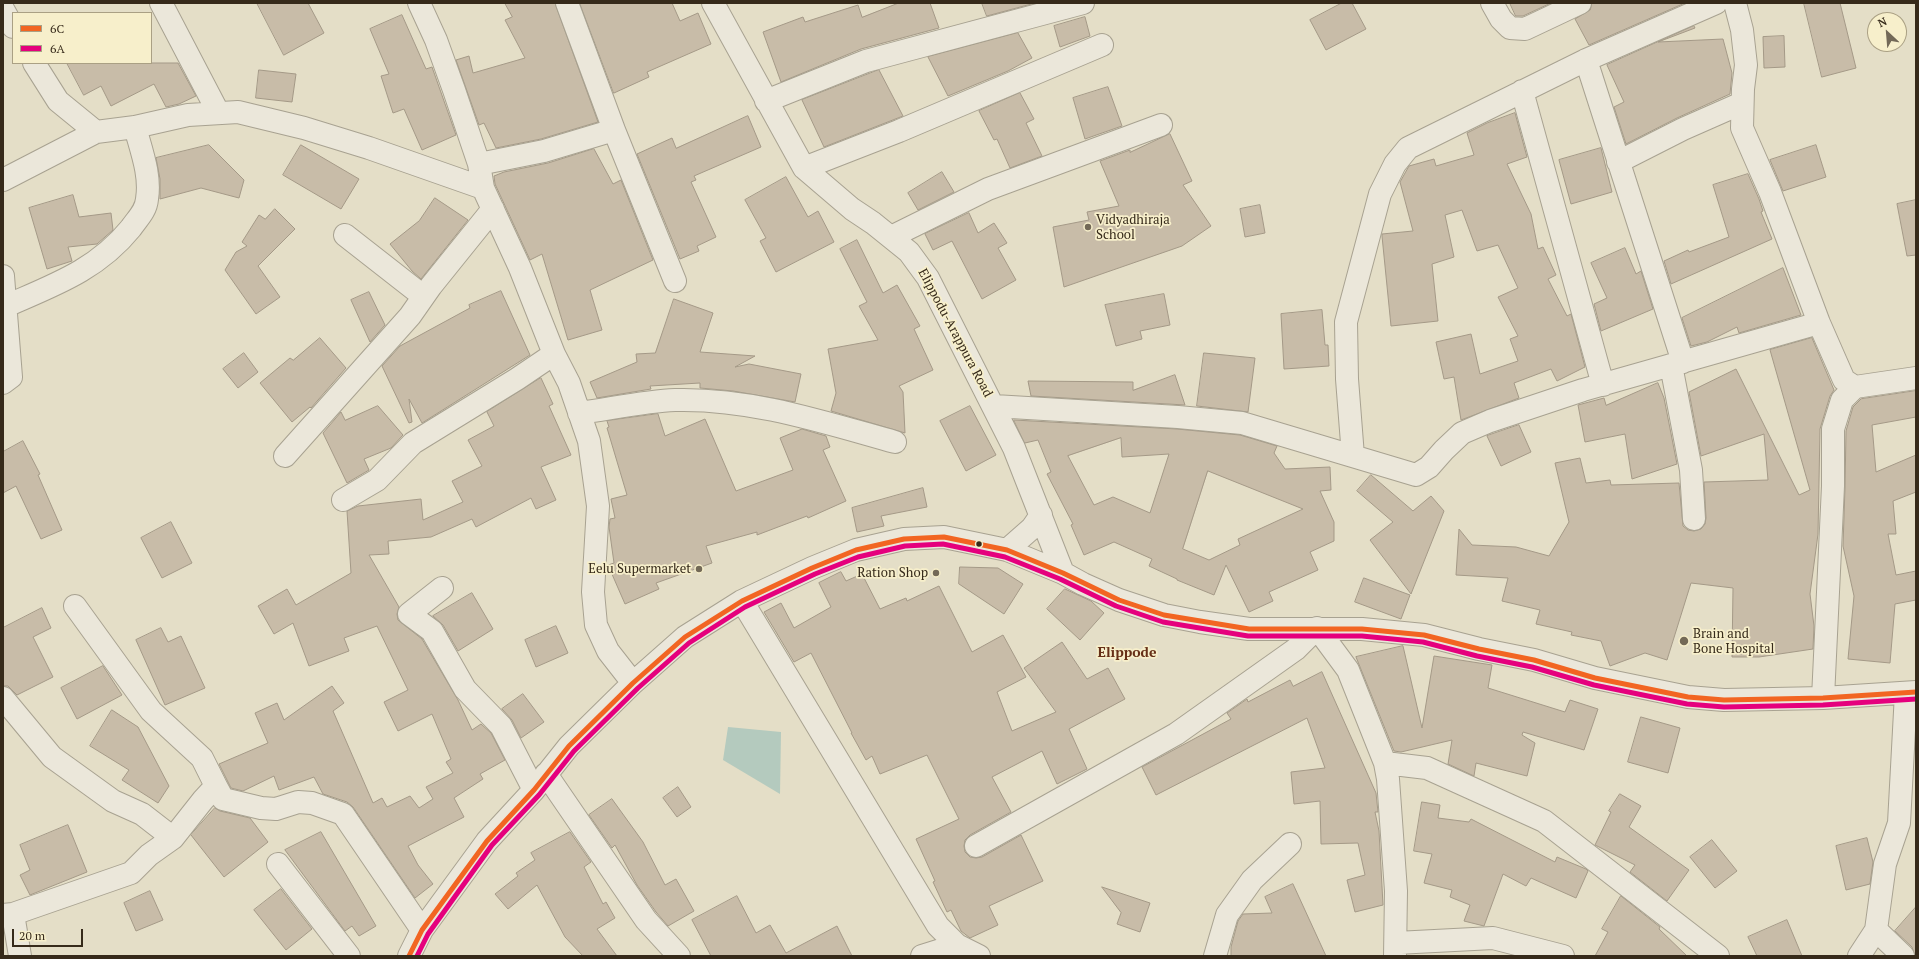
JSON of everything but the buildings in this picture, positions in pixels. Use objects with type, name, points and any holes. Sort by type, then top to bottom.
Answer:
[{"type":"street","points":[[10,3],[3,8],[12,25]]},
{"type":"street","points":[[161,3],[218,112]]},
{"type":"street","points":[[419,3],[436,40],[479,164],[483,188],[520,268],[554,354],[569,383],[589,441],[598,506],[593,592],[596,625],[608,651],[633,683]]},
{"type":"street","points":[[567,3],[614,130],[675,281]]},
{"type":"street","name":"Elippodu-Arappura Road","points":[[712,3],[804,168],[852,209],[909,252],[928,278],[1014,448],[1063,573]]},
{"type":"street","points":[[766,101],[866,61],[1083,3]]},
{"type":"street","points":[[1492,3],[1501,19],[1510,28],[1525,29],[1580,3]]},
{"type":"street","points":[[1353,456],[1347,379],[1346,322],[1380,194],[1395,164],[1408,148],[1586,60],[1716,3]]},
{"type":"street","points":[[1735,3],[1742,30],[1746,66],[1742,103],[1742,128],[1768,186],[1819,323],[1844,380],[1854,387]]},
{"type":"street","points":[[804,168],[899,131],[1102,44]]},
{"type":"street","points":[[1586,60],[1618,162],[1677,364],[1692,470],[1694,519]]},
{"type":"street","points":[[35,64],[58,101],[96,132]]},
{"type":"street","points":[[1522,91],[1603,385]]},
{"type":"street","points":[[1618,162],[1683,129],[1742,103]]},
{"type":"street","points":[[3,180],[96,132],[135,127],[188,115],[238,112],[304,128],[483,188]]},
{"type":"street","points":[[891,237],[988,189],[1161,125]]},
{"type":"street","points":[[6,306],[78,274],[113,247],[144,212],[147,198],[147,176],[135,127]]},
{"type":"street","points":[[479,164],[544,151],[614,130]]},
{"type":"street","points":[[285,456],[410,316],[423,296],[493,209]]},
{"type":"street","points":[[345,235],[423,296]]},
{"type":"street","points":[[3,276],[11,377],[3,383]]},
{"type":"street","points":[[994,406],[1178,417],[1242,423],[1416,475],[1429,467],[1462,433],[1490,421],[1603,385],[1819,323]]},
{"type":"street","points":[[343,500],[377,480],[413,443],[517,379],[554,354]]},
{"type":"street","points":[[1823,698],[1833,486],[1833,429],[1842,400],[1854,387],[1916,378]]},
{"type":"street","points":[[579,413],[674,400],[727,402],[781,410],[895,442]]},
{"type":"street","points":[[1007,550],[1032,528],[1041,514]]},
{"type":"street","points":[[409,956],[422,930],[487,841],[540,782],[569,746],[633,683],[685,636],[742,601],[812,568],[856,550],[904,539],[944,537],[1007,550],[1063,573],[1083,584],[1119,600],[1164,615],[1200,622],[1249,629],[1362,629],[1424,635],[1479,649],[1534,660],[1595,678],[1688,697],[1724,700],[1823,698],[1911,693],[1899,823],[1885,864],[1876,930],[1859,956]]},
{"type":"street","points":[[442,588],[409,614],[432,631],[465,689],[501,726],[540,782],[646,920],[679,956]]},
{"type":"street","points":[[742,601],[938,926],[957,945],[979,956]]},
{"type":"street","points":[[75,606],[151,711],[202,758],[223,799],[276,809],[298,802],[312,803],[343,814],[422,930]]},
{"type":"street","points":[[1317,628],[1348,670],[1385,763],[1388,779],[1396,891],[1396,950],[1493,938],[1563,956]]},
{"type":"street","points":[[976,846],[1176,734],[1296,649],[1317,628]]},
{"type":"street","points":[[3,698],[52,757],[112,801],[142,814],[173,838]]},
{"type":"street","points":[[1385,763],[1427,768],[1544,821],[1718,956]]},
{"type":"street","points":[[20,956],[8,915],[131,873],[149,855],[173,838],[216,786]]},
{"type":"street","points":[[1215,956],[1227,915],[1252,880],[1290,844]]},
{"type":"street","points":[[278,864],[349,956]]},
{"type":"street","points":[[1876,930],[1903,956]]},
{"type":"street","points":[[922,956],[957,945]]},
{"type":"shaded area","points":[[728,727],[781,732],[780,794],[723,760]]},
{"type":"transit line","name":"6C","points":[[409,956],[422,930],[487,841],[534,790],[569,746],[633,683],[685,637],[742,601],[812,568],[856,550],[904,539],[944,537],[1007,550],[1063,573],[1119,600],[1164,615],[1249,629],[1362,629],[1424,635],[1479,649],[1534,660],[1595,678],[1688,697],[1724,700],[1823,698],[1916,692]]},
{"type":"transit line","name":"6A","points":[[417,956],[428,934],[492,845],[539,795],[574,751],[638,688],[689,643],[745,607],[815,574],[858,557],[905,546],[943,544],[1005,557],[1060,579],[1116,606],[1163,622],[1248,636],[1362,636],[1423,642],[1477,656],[1532,667],[1594,685],[1687,704],[1724,707],[1823,705],[1916,699]]},
{"type":"place","name":"Vidyadhiraja School","points":[[1088,227]]},
{"type":"place","name":"Eelu Supermarket","points":[[699,569]]},
{"type":"place","name":"Ration Shop","points":[[936,573]]},
{"type":"place","name":"Brain and Bone Hospital","points":[[1684,641]]},
{"type":"district","name":"Elippode","points":[[1127,653]]}]
